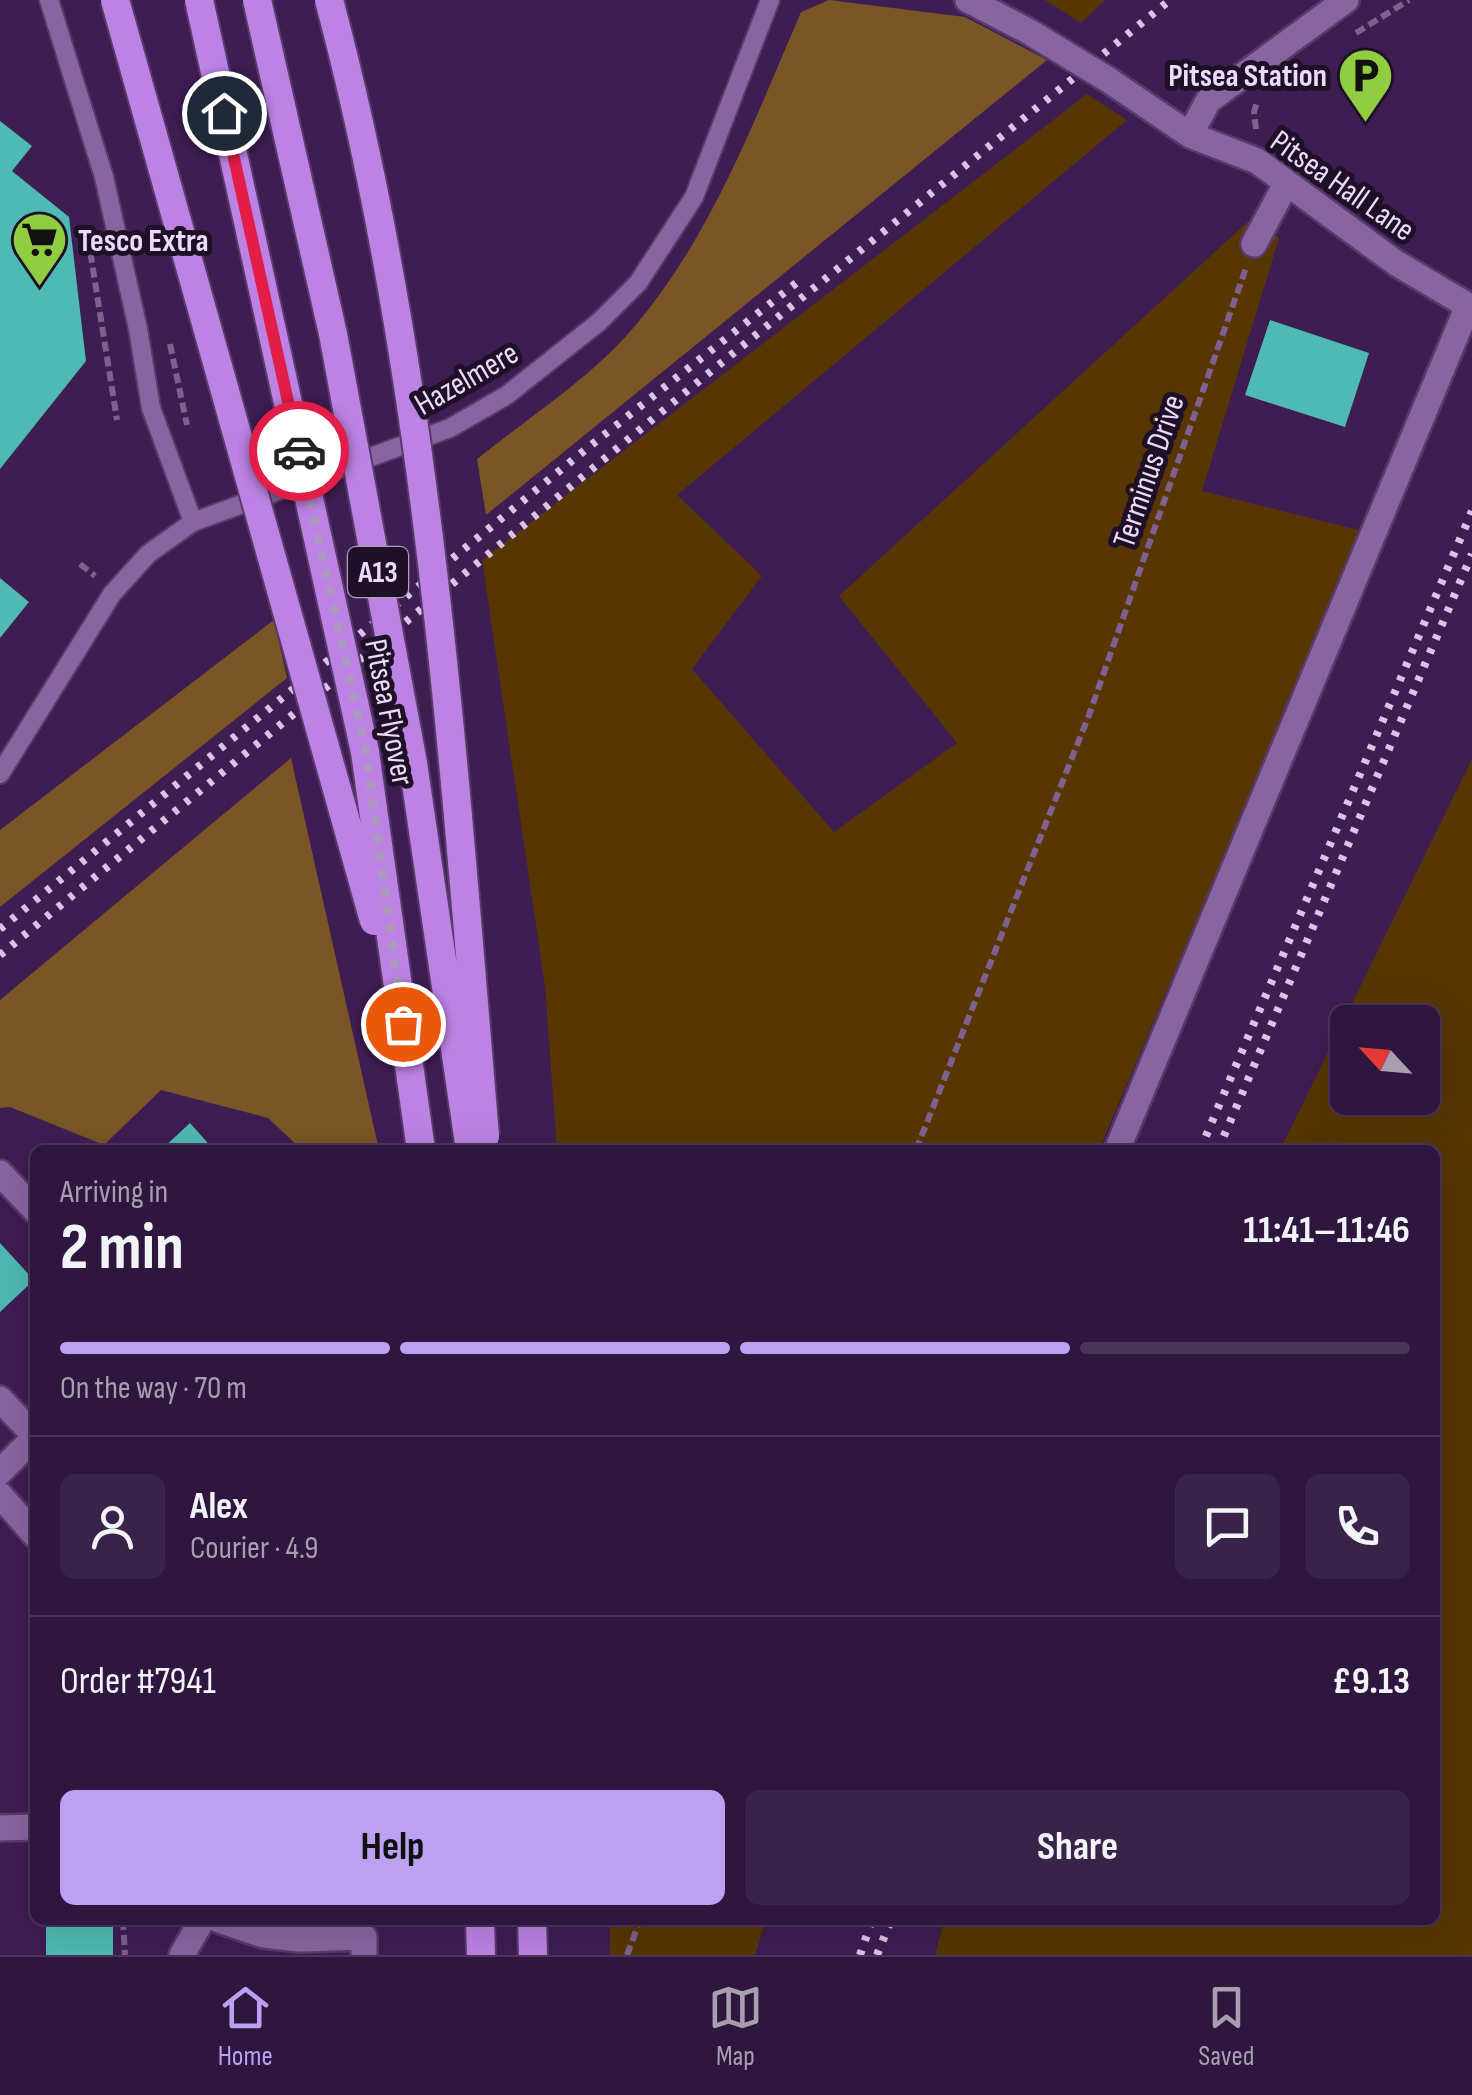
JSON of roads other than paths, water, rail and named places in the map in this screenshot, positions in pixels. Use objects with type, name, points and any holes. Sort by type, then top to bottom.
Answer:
[{"type":"highway","name":"A13","points":[[114,0],[403,1024]]},
{"type":"highway","name":"Pitsea Flyover","points":[[198,0],[366,752],[420,1145]]},
{"type":"highway","name":"Pitsea Flyover","points":[[257,0],[333,334],[410,743],[469,1145]]},
{"type":"highway","name":"A13","points":[[330,0],[348,69],[408,372],[456,792],[486,1145]]},
{"type":"highway","points":[[480,1925],[481,1955]]},
{"type":"highway","points":[[532,1925],[533,1955]]},
{"type":"street","name":"Pitsea Hall Lane","points":[[968,0],[1107,79],[1190,135],[1256,161],[1396,263],[1470,307]]},
{"type":"street","points":[[1190,135],[1208,101],[1346,0]]},
{"type":"street","points":[[1254,244],[1286,184]]},
{"type":"street","points":[[1119,1145],[1470,307]]},
{"type":"street","points":[[0,1172],[30,1205]]},
{"type":"street","points":[[0,1399],[30,1432]]},
{"type":"street","points":[[0,1472],[30,1442]]},
{"type":"street","points":[[0,1495],[30,1529]]},
{"type":"street","points":[[0,1828],[30,1827]]},
{"type":"street","points":[[182,1955],[199,1925]]},
{"type":"street","points":[[234,1925],[263,1935],[300,1939],[364,1938]]},
{"type":"lane","points":[[50,0],[104,176],[151,408],[193,522]]},
{"type":"lane","name":"Hazelmere","points":[[0,774],[112,594],[148,554],[193,522],[450,428],[506,395],[599,322],[638,282],[694,197],[770,0]]},
{"type":"railway","points":[[0,955],[1170,0]]},
{"type":"railway","points":[[0,929],[585,450],[800,280]]},
{"type":"railway","points":[[1202,1145],[1472,511]]},
{"type":"railway","points":[[1220,1145],[1472,554]]},
{"type":"railway","points":[[860,1955],[870,1925]]},
{"type":"railway","points":[[877,1955],[889,1925]]},
{"type":"place","name":"Pitsea Station","points":[[1366,124]]},
{"type":"place","name":"Tesco Extra","points":[[39,289]]}]
